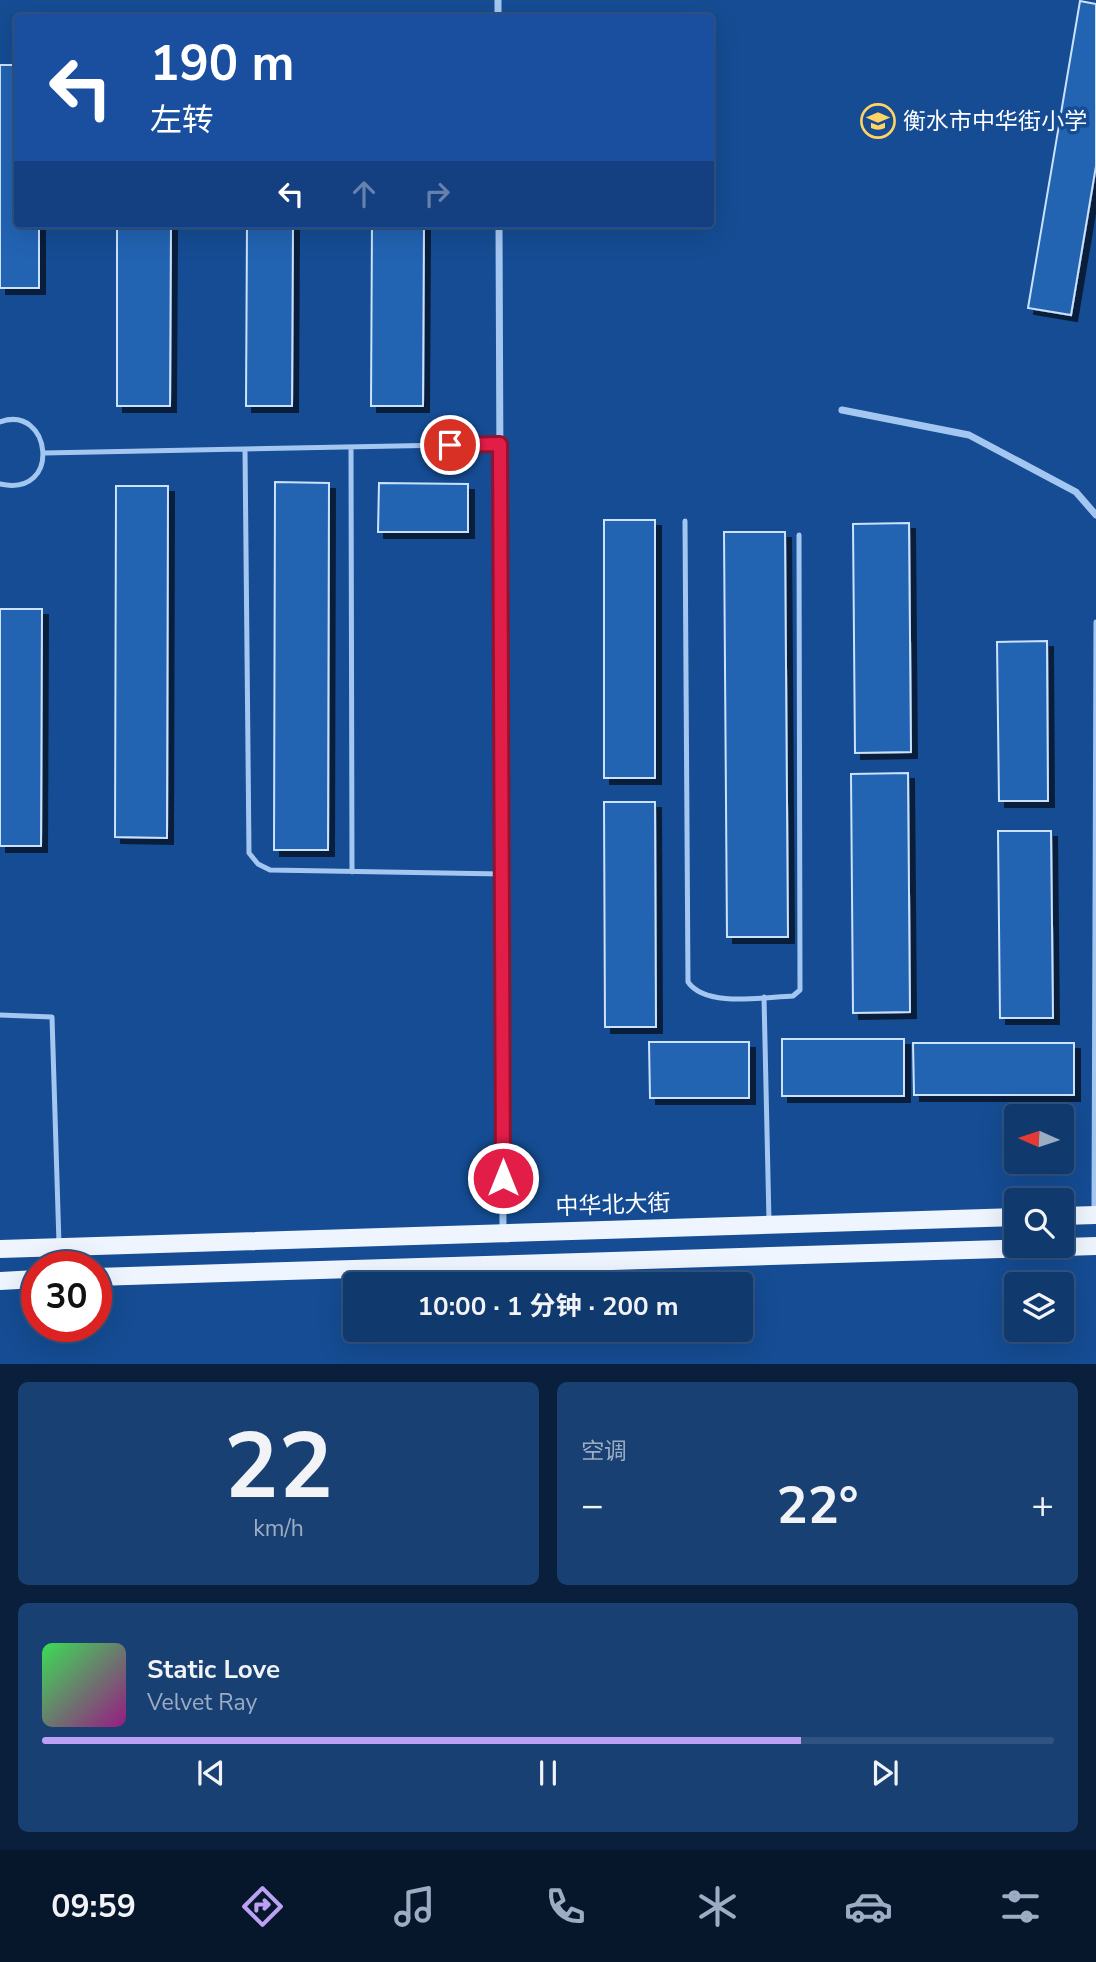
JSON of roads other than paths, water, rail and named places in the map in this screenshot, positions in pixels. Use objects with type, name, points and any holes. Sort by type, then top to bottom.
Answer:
[{"type":"main road","points":[[1074,1216],[1095,1215]]},
{"type":"main road","name":"中华北大街","points":[[0,1249],[1004,1217]]},
{"type":"main road","points":[[112,1277],[1096,1246]]},
{"type":"main road","points":[[0,1281],[21,1280]]},
{"type":"street","points":[[499,228],[503,1233]]},
{"type":"street","points":[[842,410],[969,435],[1076,492],[1096,515]]},
{"type":"lane","points":[[0,422],[18,420],[31,426],[40,436],[44,453],[38,474],[28,482],[15,486],[0,484]]},
{"type":"lane","points":[[44,453],[500,444]]},
{"type":"lane","points":[[351,447],[352,872]]},
{"type":"lane","points":[[245,449],[249,853],[258,864],[270,870],[502,874]]},
{"type":"lane","points":[[685,521],[688,982],[695,992],[710,998],[793,996],[800,990],[799,535]]},
{"type":"lane","points":[[1095,1215],[1096,622]]},
{"type":"lane","points":[[764,997],[769,1224]]},
{"type":"lane","points":[[0,1015],[52,1017],[59,1247]]},
{"type":"place","name":"衡水市中华街小学","points":[[878,121]]}]
